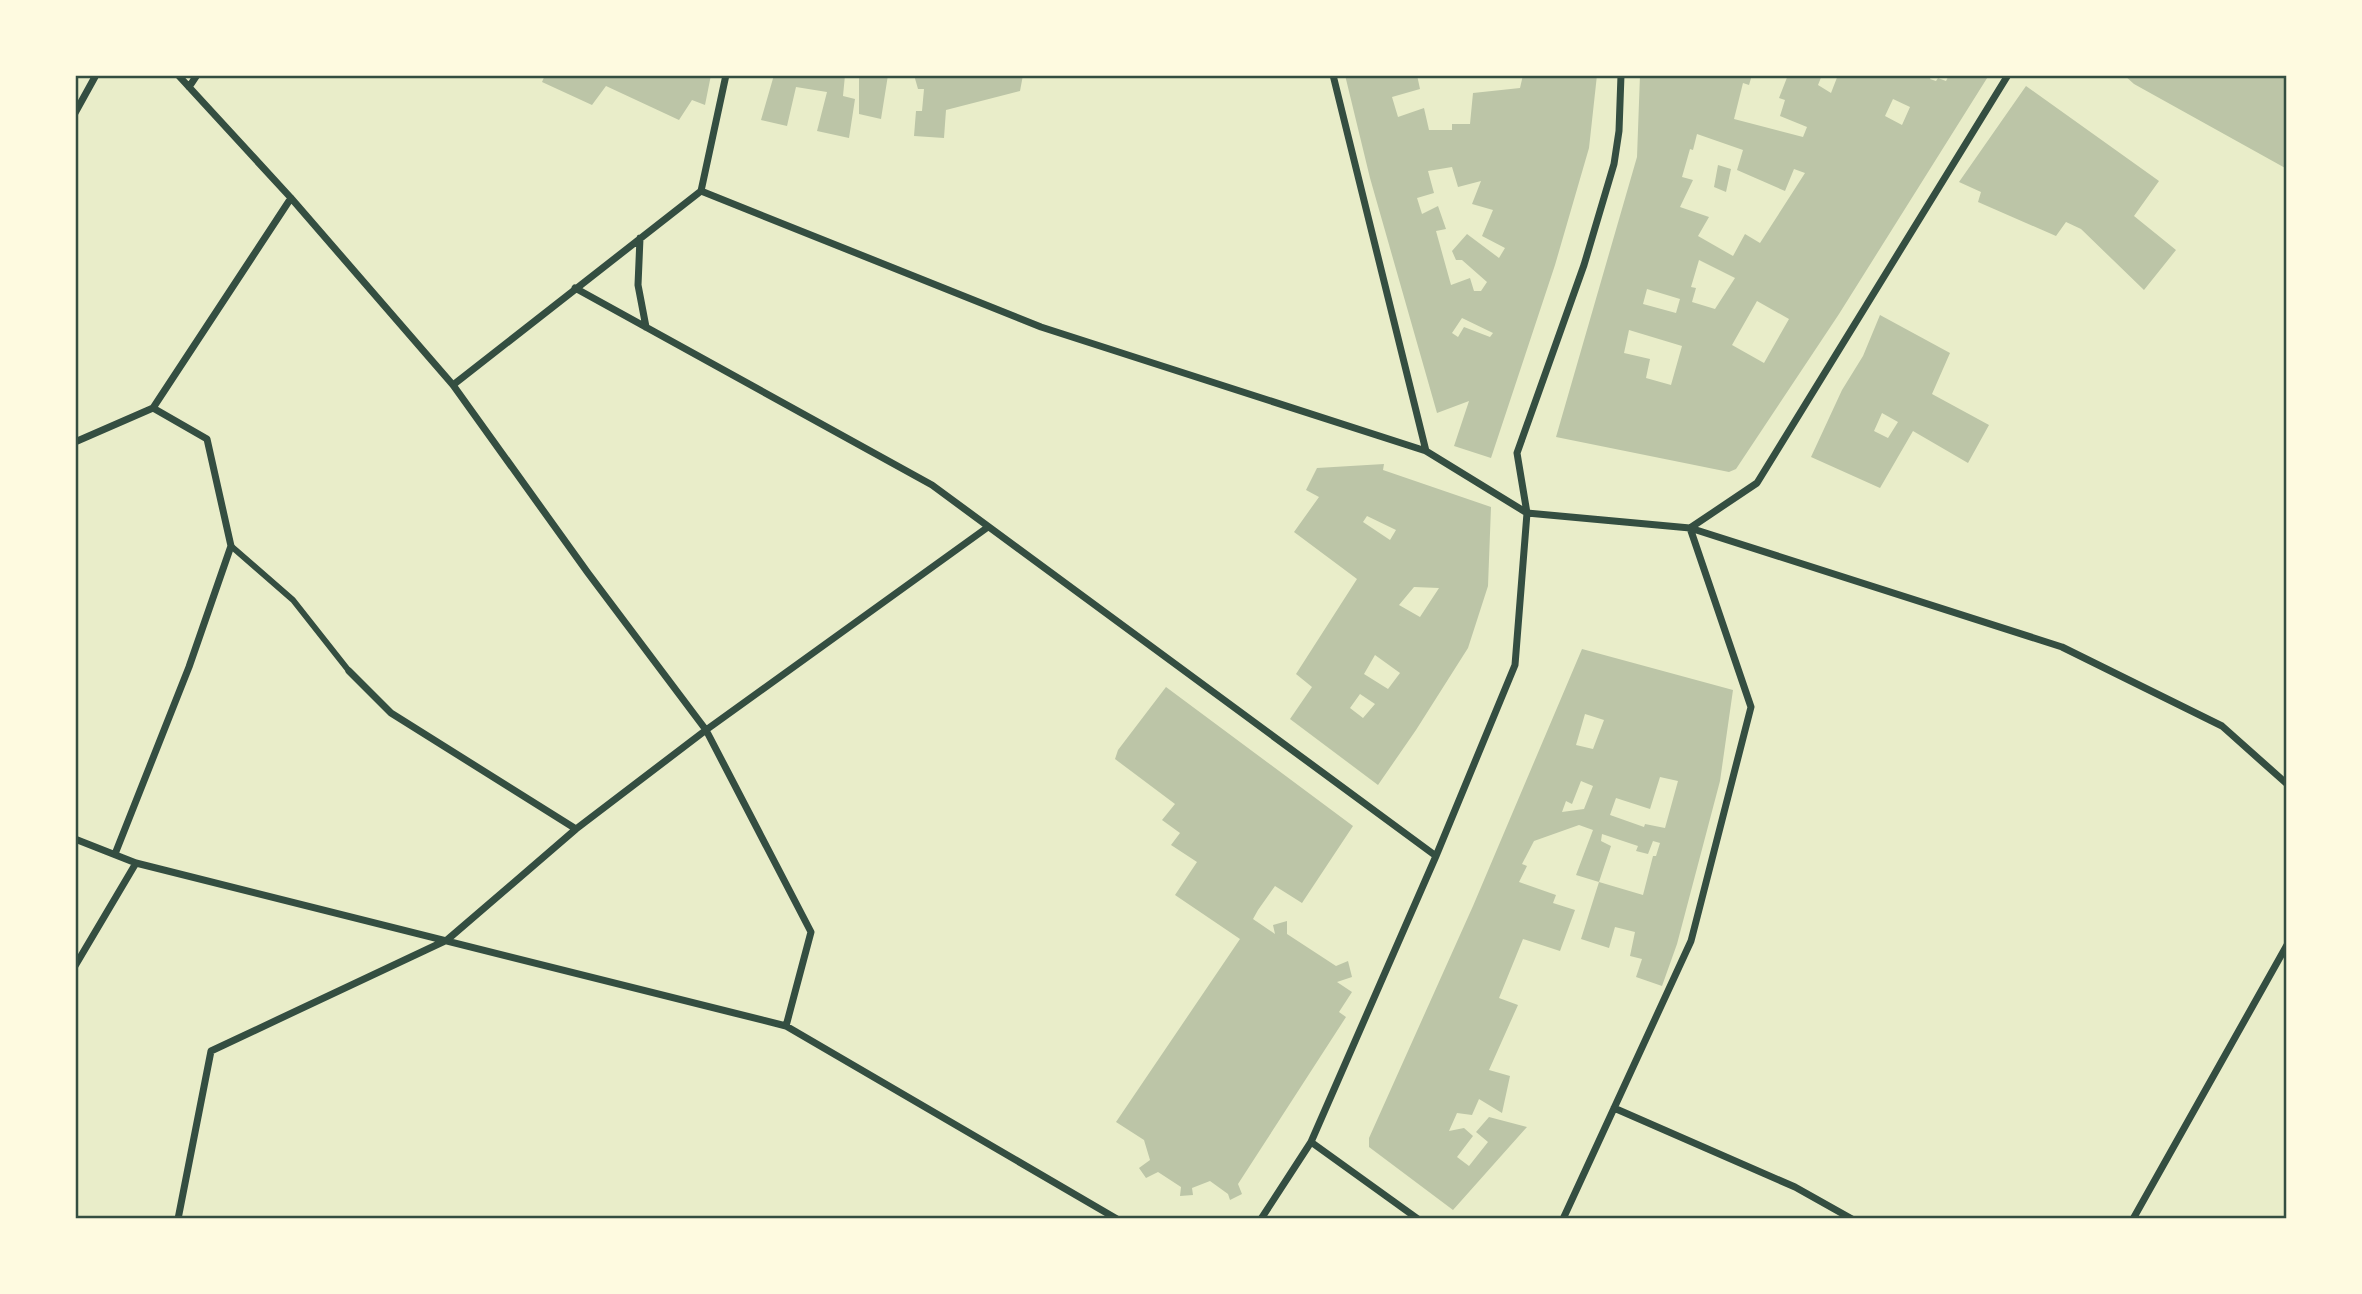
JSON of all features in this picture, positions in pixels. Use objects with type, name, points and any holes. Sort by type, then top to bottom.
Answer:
[{"type":"street","points":[[75,113],[96,75]]},
{"type":"street","points":[[178,75],[291,198],[453,385],[706,730],[811,932],[786,1026]]},
{"type":"street","points":[[189,87],[197,75]]},
{"type":"street","points":[[453,385],[701,191],[726,75]]},
{"type":"street","points":[[1333,75],[1426,451]]},
{"type":"street","points":[[1261,1219],[1311,1142],[1436,856],[1515,665],[1527,513],[1517,453],[1584,265],[1614,164],[1619,131],[1621,75]]},
{"type":"street","points":[[1690,528],[1757,483],[2008,75]]},
{"type":"street","points":[[701,191],[1041,327],[1426,451],[1527,513],[1690,528],[2062,647],[2222,726],[2287,784]]},
{"type":"street","points":[[78,438],[153,408],[291,198]]},
{"type":"street","points":[[640,238],[638,285],[646,327]]},
{"type":"street","points":[[575,288],[932,485],[1436,856]]},
{"type":"street","points":[[115,854],[189,667],[231,546],[207,439],[153,408]]},
{"type":"street","points":[[178,1219],[211,1051],[447,940],[576,829],[706,730],[988,527]]},
{"type":"street","points":[[1563,1219],[1691,941],[1751,707],[1690,528]]},
{"type":"street","points":[[231,546],[293,600],[349,671],[391,713],[576,829]]},
{"type":"street","points":[[75,839],[136,863],[786,1026],[1117,1219]]},
{"type":"street","points":[[75,966],[136,863]]},
{"type":"street","points":[[2133,1219],[2287,944]]},
{"type":"street","points":[[1614,1108],[1796,1187],[1852,1219]]},
{"type":"street","points":[[1311,1142],[1418,1219]]},
{"type":"building","points":[[545,75],[711,75],[705,105],[692,100],[679,120],[606,86],[592,105],[542,82]]},
{"type":"building","points":[[774,75],[845,75],[843,96],[855,99],[849,138],[817,131],[827,92],[796,87],[787,126],[761,120]]},
{"type":"building","points":[[859,75],[888,75],[881,119],[859,114]]},
{"type":"building","points":[[914,75],[1023,75],[1020,91],[946,110],[944,138],[914,136],[916,111],[922,111],[924,89],[918,89]]},
{"type":"building","points":[[1345,75],[1417,75],[1420,89],[1392,97],[1398,117],[1424,108],[1429,130],[1452,130],[1452,124],[1470,124],[1473,93],[1520,88],[1523,75],[1597,75],[1589,148],[1555,265],[1491,458],[1454,446],[1469,401],[1437,413],[1370,178]],"holes":[[[1452,167],[1458,187],[1481,181],[1472,204],[1493,210],[1482,236],[1505,248],[1499,258],[1467,234],[1452,251],[1456,260],[1462,260],[1487,282],[1481,291],[1474,291],[1470,278],[1451,285],[1436,231],[1446,229],[1438,206],[1422,214],[1417,198],[1434,193],[1428,171]],[[1462,318],[1493,333],[1490,337],[1464,327],[1458,337],[1452,333]]]},
{"type":"building","points":[[1640,75],[1752,75],[1749,85],[1743,83],[1734,119],[1803,137],[1807,127],[1780,116],[1785,100],[1779,98],[1788,75],[1822,75],[1818,85],[1831,93],[1838,75],[1932,75],[1930,79],[1946,81],[1949,75],[1989,75],[1839,314],[1736,469],[1729,472],[1556,437],[1637,157]],"holes":[[[1893,99],[1910,107],[1902,125],[1885,116]],[[1697,134],[1743,150],[1737,170],[1785,191],[1794,169],[1805,173],[1760,243],[1745,234],[1733,256],[1698,236],[1709,217],[1680,207],[1693,180],[1682,177],[1690,149],[1693,150]],[[1699,260],[1735,278],[1715,309],[1692,302],[1696,288],[1691,287]],[[1647,289],[1680,299],[1676,313],[1643,304]],[[1757,301],[1789,319],[1764,363],[1732,345]],[[1629,330],[1682,346],[1671,385],[1646,378],[1650,359],[1624,353]]]},
{"type":"building","points":[[2124,75],[2287,75],[2287,169],[2134,84]]},
{"type":"building","points":[[2026,86],[2159,181],[2134,216],[2176,250],[2144,290],[2081,229],[2066,222],[2056,236],[1978,202],[1981,192],[1959,182]]},
{"type":"building","points":[[1718,165],[1731,169],[1726,192],[1714,187]]},
{"type":"building","points":[[1880,315],[1950,353],[1932,394],[1989,425],[1968,463],[1913,431],[1880,488],[1811,457],[1842,390],[1863,356]],"holes":[[[1882,413],[1898,422],[1888,438],[1874,431]]]},
{"type":"building","points":[[1384,464],[1383,470],[1491,507],[1488,586],[1468,648],[1378,785],[1290,719],[1312,687],[1296,674],[1357,579],[1294,532],[1319,497],[1306,490],[1317,468]],"holes":[[[1367,516],[1396,530],[1390,540],[1363,522]],[[1414,587],[1439,588],[1420,617],[1399,605]],[[1375,655],[1400,673],[1388,689],[1364,674]],[[1360,694],[1375,704],[1363,718],[1350,708]]]},
{"type":"building","points":[[1582,649],[1733,690],[1720,781],[1677,944],[1662,986],[1636,977],[1642,959],[1630,956],[1635,932],[1615,927],[1609,948],[1581,939],[1599,882],[1576,875],[1593,830],[1579,825],[1534,841],[1522,864],[1527,866],[1519,882],[1556,895],[1553,903],[1575,910],[1560,951],[1523,939],[1499,998],[1518,1005],[1489,1070],[1510,1076],[1502,1113],[1479,1099],[1472,1115],[1457,1113],[1449,1131],[1464,1128],[1473,1136],[1457,1157],[1469,1166],[1488,1142],[1476,1132],[1489,1117],[1527,1127],[1453,1210],[1369,1147],[1369,1138],[1473,906]],"holes":[[[1585,714],[1604,720],[1593,749],[1576,745]],[[1660,777],[1678,781],[1665,828],[1645,824],[1644,827],[1610,815],[1616,798],[1650,809]],[[1581,781],[1593,786],[1584,809],[1562,812],[1566,801],[1572,804]],[[1602,834],[1638,846],[1636,851],[1648,854],[1653,841],[1660,843],[1656,856],[1653,856],[1643,895],[1599,882],[1611,846],[1601,841]]]},
{"type":"building","points":[[1166,687],[1353,826],[1302,903],[1275,886],[1253,919],[1275,934],[1273,925],[1287,921],[1287,934],[1336,966],[1348,961],[1352,977],[1337,982],[1352,992],[1339,1012],[1346,1017],[1238,1184],[1242,1194],[1230,1200],[1228,1194],[1210,1181],[1192,1188],[1193,1195],[1180,1196],[1181,1187],[1158,1172],[1146,1178],[1139,1168],[1150,1160],[1144,1140],[1116,1122],[1240,939],[1175,895],[1197,862],[1171,845],[1180,833],[1162,820],[1175,804],[1115,759],[1118,750]]}]
